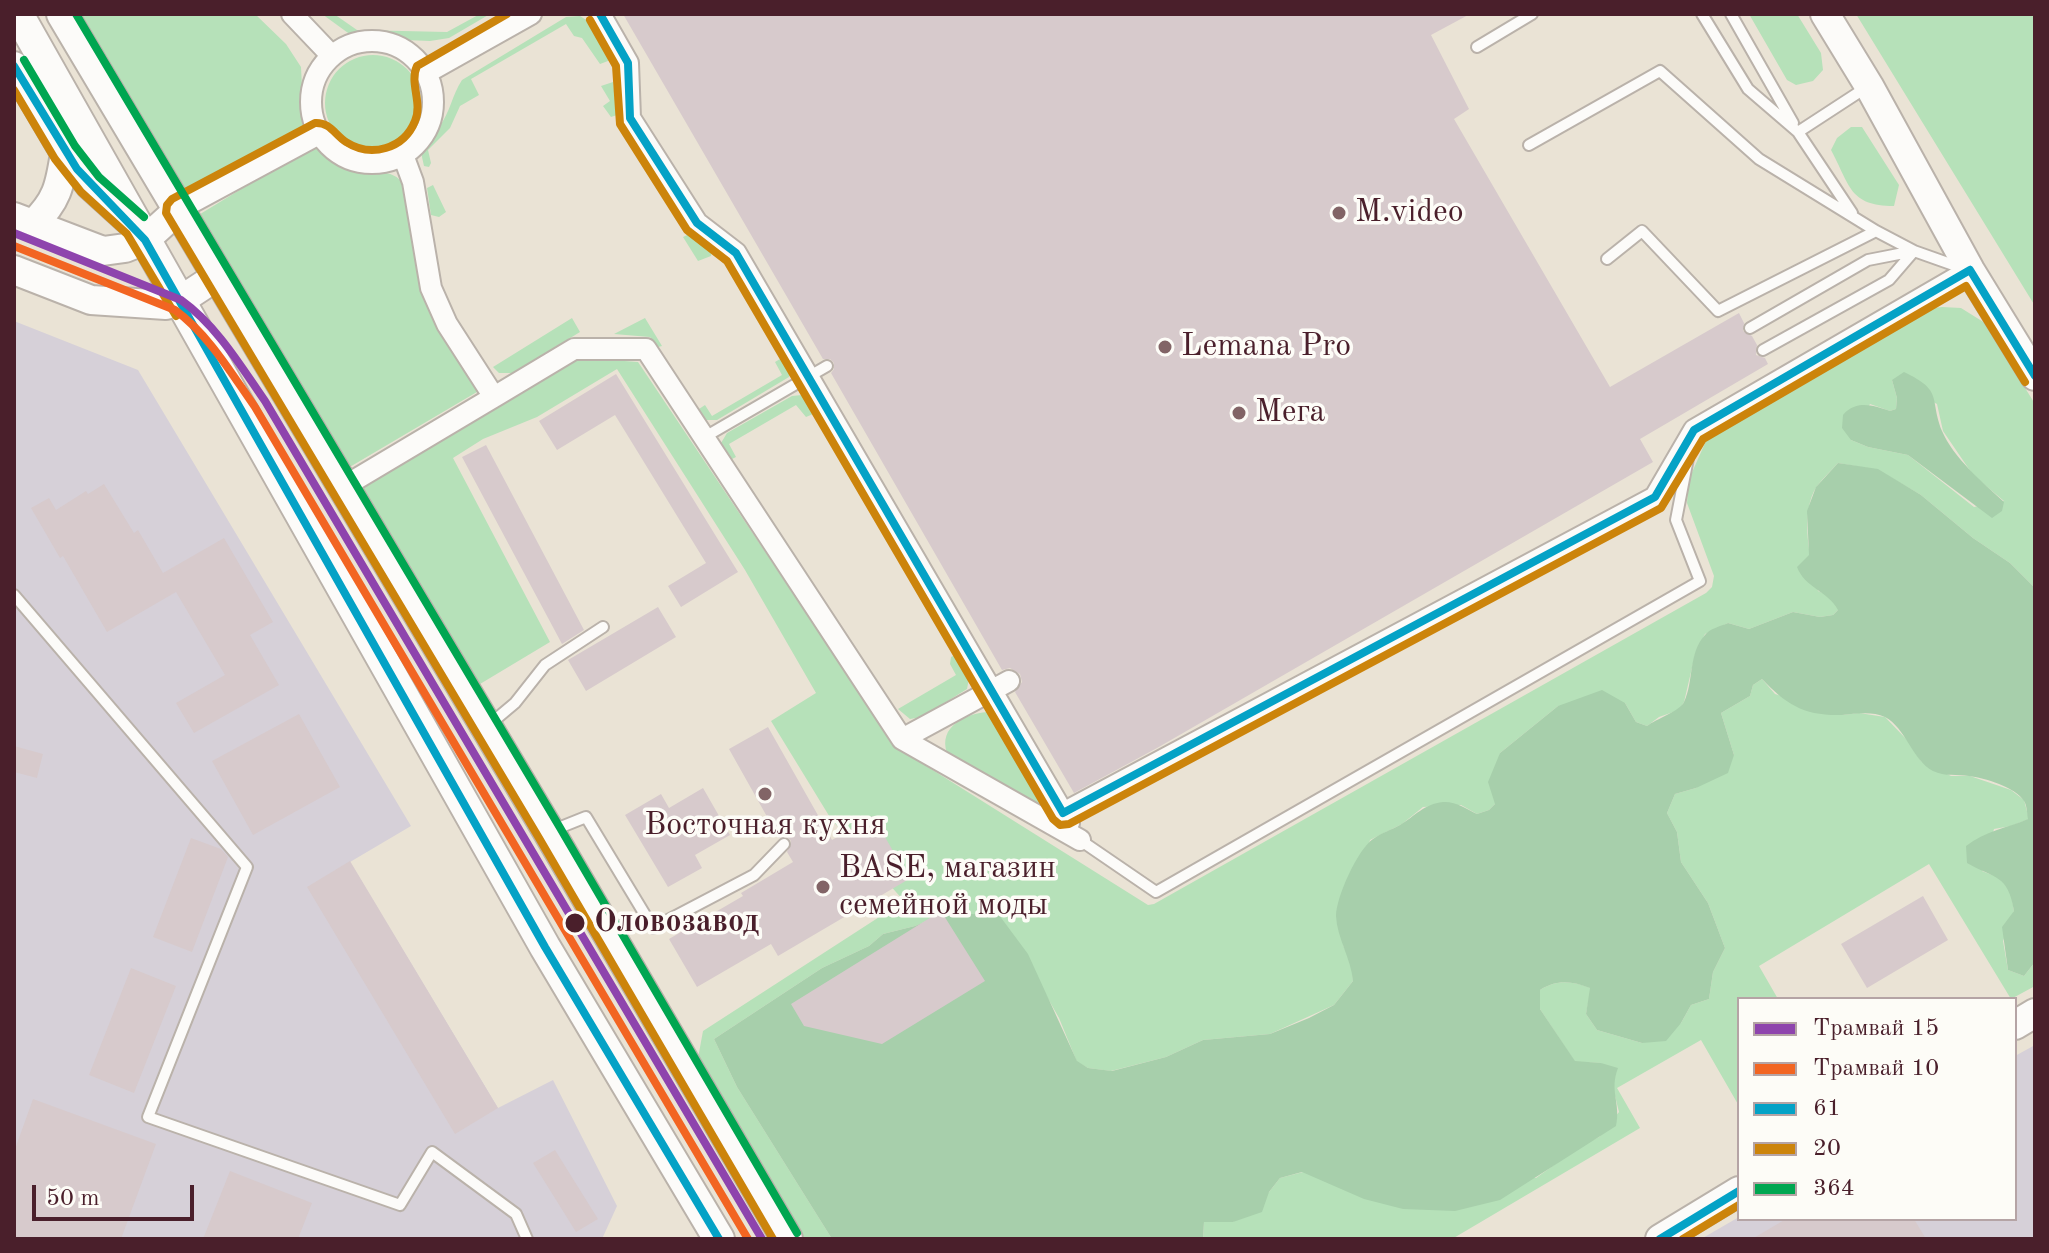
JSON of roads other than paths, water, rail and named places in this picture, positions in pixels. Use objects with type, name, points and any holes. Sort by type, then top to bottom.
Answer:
[{"type":"main road","points":[[18,14],[554,963],[719,1239]]},
{"type":"main road","points":[[62,14],[549,832],[787,1239]]},
{"type":"street","points":[[292,14],[332,56]]},
{"type":"street","points":[[426,73],[531,14]]},
{"type":"street","points":[[600,14],[628,63],[630,118],[697,223],[736,253],[808,377],[1000,686],[1063,813],[1080,840]]},
{"type":"street","points":[[1825,14],[1869,86],[1970,270],[2035,376]]},
{"type":"street","points":[[383,42],[408,54],[426,73],[432,91],[430,119],[417,143],[403,155],[385,162],[357,161],[331,148],[319,134],[313,118],[313,84],[320,69],[332,56],[356,44],[383,42]]},
{"type":"street","points":[[14,66],[65,153],[90,185],[140,233]]},
{"type":"street","points":[[23,220],[103,251],[125,248],[140,233],[178,210],[319,134]]},
{"type":"street","points":[[23,220],[49,209],[60,188],[65,153]]},
{"type":"street","points":[[403,155],[413,182],[431,288],[447,324],[494,397]]},
{"type":"street","points":[[14,270],[91,300],[166,305],[181,300],[216,277]]},
{"type":"street","points":[[1063,813],[1214,724],[1655,497],[1694,430],[1970,270]]},
{"type":"street","points":[[343,487],[574,349],[646,349],[902,739],[1080,840]]},
{"type":"street","points":[[902,739],[1000,686]]},
{"type":"street","points":[[2017,1024],[2035,1013]]},
{"type":"street","points":[[1660,1239],[1737,1192]]},
{"type":"lane","points":[[1477,47],[1532,14]]},
{"type":"lane","points":[[1702,14],[1748,89],[1798,132]]},
{"type":"lane","points":[[1731,14],[1798,132],[1855,218]]},
{"type":"lane","points":[[1529,145],[1660,71],[1759,159],[1914,251],[1970,270]]},
{"type":"lane","points":[[1798,132],[1869,86]]},
{"type":"lane","points":[[1607,259],[1642,231],[1718,311],[1876,231]]},
{"type":"lane","points":[[1750,328],[1868,260],[1914,251]]},
{"type":"lane","points":[[1763,350],[1889,280],[1914,251]]},
{"type":"lane","points":[[703,438],[827,366]]},
{"type":"lane","points":[[1080,840],[1156,892],[1700,581],[1676,520],[1694,430]]},
{"type":"lane","points":[[14,595],[247,867],[148,1117],[400,1205],[432,1152],[516,1214],[527,1239]]},
{"type":"lane","points":[[486,727],[515,703],[545,665],[603,627]]},
{"type":"lane","points":[[549,832],[586,817],[653,928],[754,875],[784,844]]},
{"type":"tram line","name":"15","points":[[14,233],[181,300],[206,322],[227,347],[265,401],[762,1239]]},
{"type":"tram line","name":"10","points":[[14,246],[175,310],[219,355],[255,407],[748,1239]]},
{"type":"place","name":"M.video","points":[[1339,213]]},
{"type":"place","name":"Lemana Pro","points":[[1165,347]]},
{"type":"place","name":"Мега","points":[[1239,413]]},
{"type":"place","name":"Восточная кухня","points":[[765,794]]},
{"type":"place","name":"BASE, магазин семейной моды","points":[[823,887]]},
{"type":"place","name":"Оловозавод","points":[[575,923]]}]
